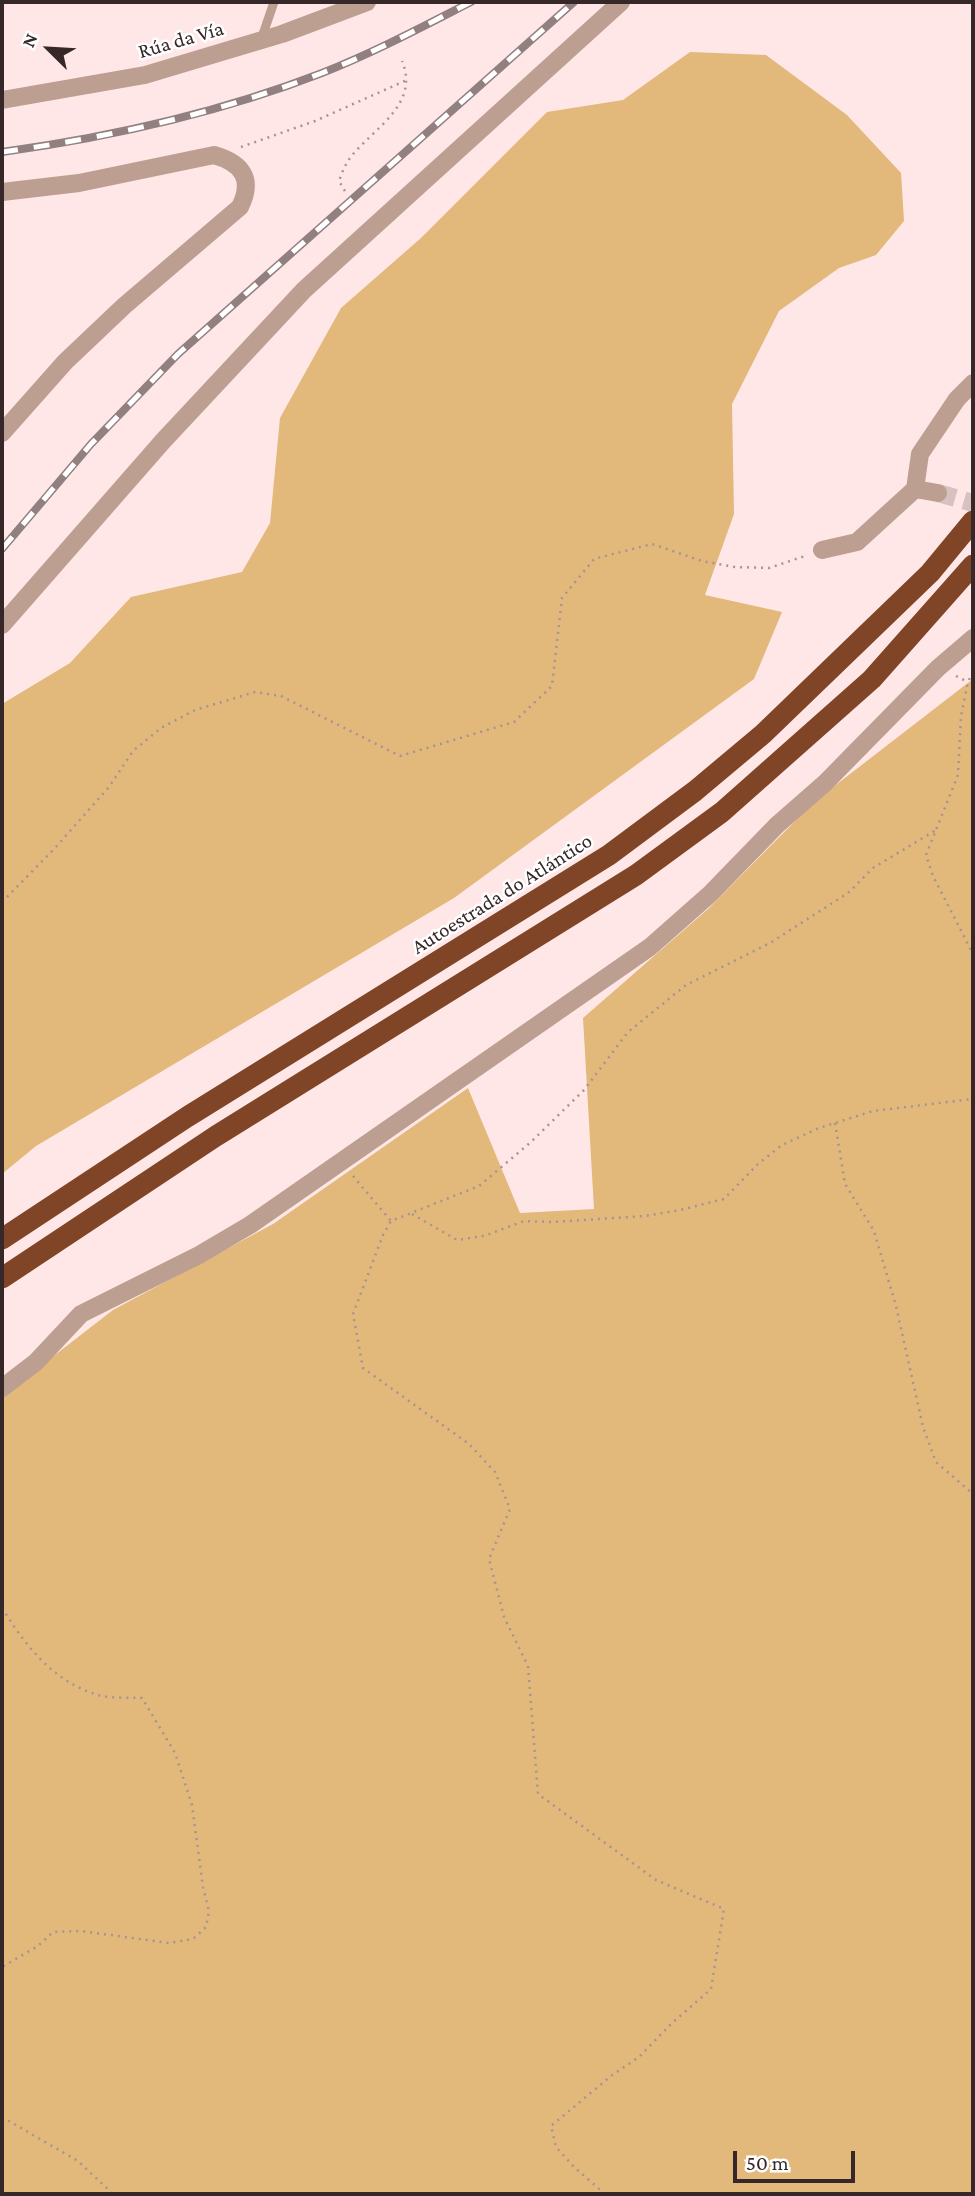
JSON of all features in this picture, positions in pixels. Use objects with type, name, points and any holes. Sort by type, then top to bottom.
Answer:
[{"type":"highway","name":"Autoestrada do Atlántico","points":[[2,1239],[187,1117],[609,855],[695,791],[763,734],[930,573],[973,521]]},
{"type":"highway","points":[[2,1278],[216,1136],[636,875],[722,812],[872,679],[973,565]]},
{"type":"street","name":"Rúa da Vía","points":[[2,100],[145,75],[261,40],[367,2]]},
{"type":"street","points":[[2,625],[154,451],[304,290],[621,2]]},
{"type":"street","points":[[2,192],[79,183],[214,155],[229,159],[245,177],[247,185],[240,207],[104,324],[65,362],[2,433]]},
{"type":"street","points":[[822,550],[857,542],[915,489],[920,454],[957,399],[973,383]]},
{"type":"street","points":[[915,489],[939,493]]},
{"type":"street","points":[[2,1388],[36,1362],[81,1314],[199,1255],[250,1225],[650,947],[710,894],[777,825],[825,783],[938,668],[973,638]]},
{"type":"lane","points":[[261,40],[274,2]]},
{"type":"path","points":[[345,191],[339,181],[354,152],[401,105],[407,80],[402,61]]},
{"type":"path","points":[[214,155],[315,121],[407,80]]},
{"type":"path","points":[[2,902],[109,787],[133,751],[161,728],[195,710],[255,692],[281,696],[400,756],[514,722],[552,686],[562,598],[594,559],[652,544],[702,561],[735,567],[769,568],[822,550]]},
{"type":"path","points":[[973,672],[968,682],[961,716],[958,775],[926,855],[933,876],[973,954]]},
{"type":"path","points":[[605,2194],[556,2147],[551,2126],[611,2076],[639,2057],[671,2024],[711,1990],[724,1909],[656,1880],[538,1794],[528,1666],[504,1617],[489,1559],[510,1509],[495,1472],[469,1444],[363,1368],[353,1314],[383,1235],[391,1221],[479,1186],[531,1142],[584,1090],[628,1031],[687,985],[770,943],[848,893],[873,868],[936,830]]},
{"type":"path","points":[[412,1214],[457,1240],[484,1236],[524,1222],[645,1216],[680,1210],[724,1199],[758,1164],[782,1145],[835,1123],[873,1111],[973,1099]]},
{"type":"path","points":[[835,1123],[845,1184],[873,1231],[897,1306],[923,1427],[936,1462],[973,1494]]},
{"type":"path","points":[[342,1162],[391,1221]]},
{"type":"path","points":[[2,1608],[23,1642],[55,1675],[99,1695],[142,1698],[175,1753],[192,1805],[203,1887],[209,1911],[206,1927],[193,1939],[169,1943],[80,1931],[53,1932],[37,1946],[2,1967]]},
{"type":"path","points":[[2,2117],[78,2161],[113,2194]]},
{"type":"shaded area","points":[[690,52],[766,55],[847,115],[901,173],[904,221],[876,255],[839,268],[779,311],[732,404],[734,514],[705,595],[782,612],[754,679],[454,898],[36,1146],[2,1174],[2,704],[70,663],[131,597],[242,572],[270,523],[280,418],[341,308],[421,238],[547,112],[623,100]]},
{"type":"shaded area","points":[[973,679],[973,2194],[2,2194],[2,1396],[113,1310],[273,1224],[468,1088],[520,1213],[594,1209],[583,1018],[708,909],[815,801]]},
{"type":"tunnel","points":[[938,493],[973,503]]},
{"type":"railway","points":[[2,152],[124,131],[244,100],[341,65],[471,2]]},
{"type":"railway","points":[[2,549],[91,444],[178,354],[574,2]]}]
